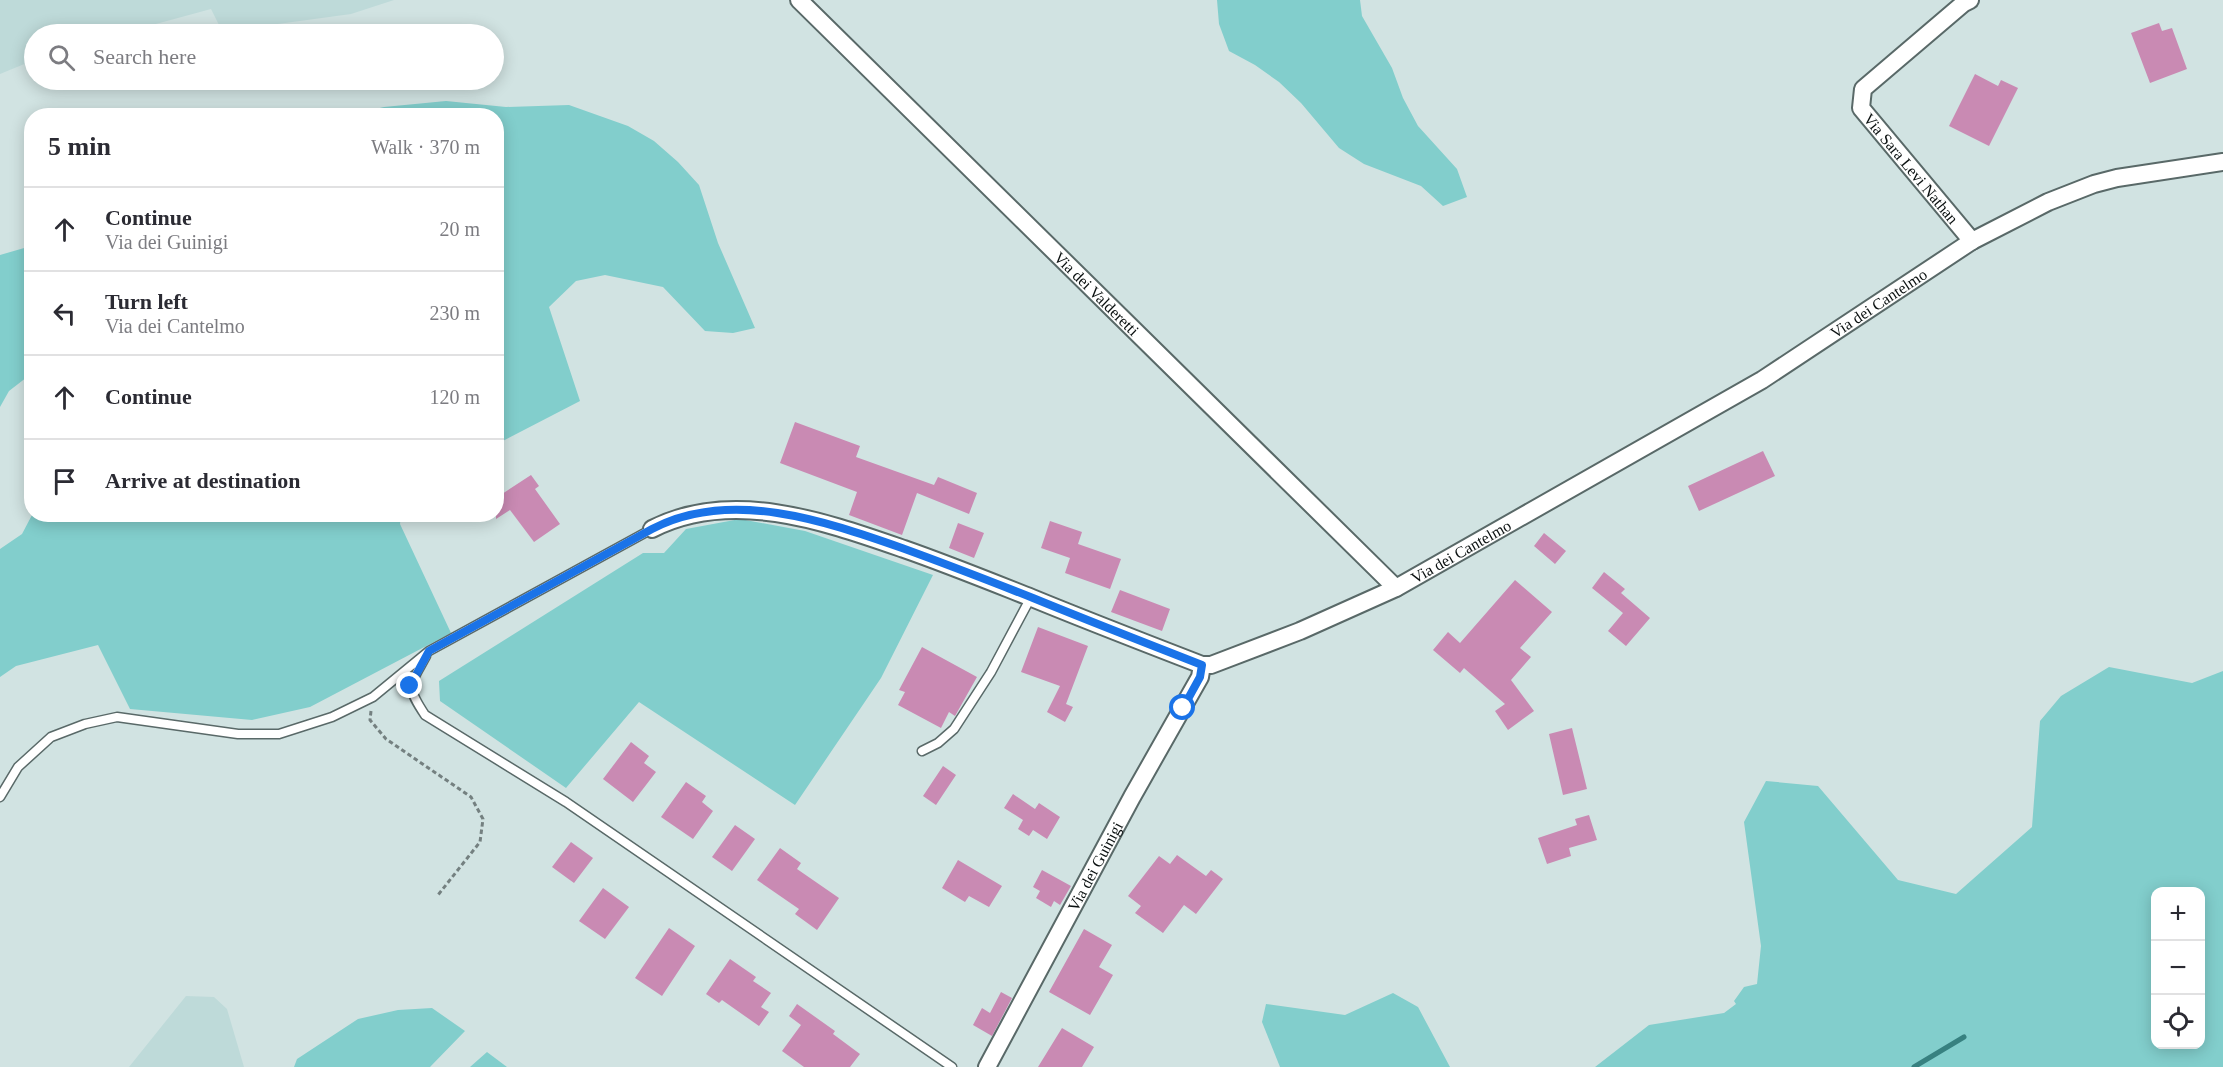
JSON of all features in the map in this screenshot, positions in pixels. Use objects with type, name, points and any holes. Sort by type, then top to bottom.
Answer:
[{"type":"street","name":"Via dei Valderetti","points":[[799,0],[1396,588]]},
{"type":"street","name":"Via Sara Levi Nathan","points":[[1970,0],[1863,88],[1861,108],[1972,241]]},
{"type":"street","name":"Via dei Cantelmo","points":[[1202,665],[1211,665],[1300,631],[1396,588],[1762,380],[1972,241],[2048,202],[2094,184],[2139,174],[2223,162]]},
{"type":"street","points":[[652,529],[670,520],[715,511],[761,512],[811,519],[852,530],[963,570],[1202,665]]},
{"type":"street","name":"Via dei Guinigi","points":[[987,1067],[1132,797],[1200,677],[1202,665]]},
{"type":"lane","points":[[0,797],[18,767],[51,737],[85,724],[117,717],[238,734],[279,734],[332,717],[373,698],[429,651],[652,529]]},
{"type":"lane","points":[[922,751],[938,743],[954,729],[991,672],[1031,597]]},
{"type":"lane","points":[[429,651],[410,686],[412,695],[424,715],[566,802],[952,1067]]},
{"type":"path","points":[[373,698],[370,720],[386,739],[471,797],[483,819],[480,842],[438,895]]},
{"type":"shaded area","points":[[0,0],[394,0],[351,14],[278,24],[218,24],[211,9],[156,24],[24,24],[24,64],[0,74]]},
{"type":"shaded area","points":[[1217,0],[1360,0],[1362,16],[1392,68],[1403,98],[1418,126],[1457,169],[1467,197],[1443,206],[1421,186],[1364,164],[1339,148],[1301,103],[1279,82],[1255,65],[1229,51],[1219,24]]},
{"type":"shaded area","points":[[446,101],[506,107],[569,105],[628,126],[654,141],[699,185],[718,243],[755,328],[733,333],[705,331],[663,287],[605,275],[576,281],[549,307],[580,401],[504,440],[504,108],[380,108]]},
{"type":"shaded area","points":[[24,248],[24,379],[9,391],[0,407],[0,255]]},
{"type":"shaded area","points":[[740,519],[805,531],[933,575],[881,678],[795,805],[639,702],[566,788],[440,701],[439,681],[643,553],[664,553],[686,529]]},
{"type":"shaded area","points":[[28,522],[400,522],[451,633],[310,707],[252,720],[130,709],[98,645],[16,666],[0,677],[0,549],[22,534]]},
{"type":"shaded area","points":[[2109,667],[2192,683],[2223,671],[2223,1067],[1595,1067],[1649,1025],[1724,1013],[1736,1004],[1734,1001],[1744,987],[1757,984],[1761,946],[1744,822],[1766,781],[1818,786],[1898,880],[1956,894],[2032,827],[2040,721],[2061,696]]},
{"type":"shaded area","points":[[1393,993],[1418,1007],[1450,1067],[1280,1067],[1262,1022],[1266,1004],[1345,1015]]},
{"type":"shaded area","points":[[186,996],[214,997],[227,1009],[244,1067],[129,1067]]},
{"type":"shaded area","points":[[432,1008],[465,1031],[430,1067],[294,1067],[297,1059],[358,1019],[398,1010]]},
{"type":"shaded area","points":[[487,1052],[507,1067],[470,1067]]},
{"type":"building","points":[[2159,23],[2162,31],[2172,28],[2187,69],[2150,83],[2131,33]]},
{"type":"building","points":[[1975,74],[1998,86],[2001,80],[2018,88],[1989,146],[1949,126]]},
{"type":"building","points":[[795,422],[860,446],[856,457],[934,485],[938,477],[977,493],[969,514],[917,493],[902,535],[849,515],[857,492],[780,463]]},
{"type":"building","points":[[1763,451],[1775,476],[1699,511],[1688,486]]},
{"type":"building","points":[[531,475],[539,486],[535,489],[560,524],[534,542],[510,510],[504,514],[504,493]]},
{"type":"building","points":[[1050,521],[1082,532],[1078,544],[1121,559],[1110,589],[1065,573],[1070,558],[1041,548]]},
{"type":"building","points":[[958,523],[984,533],[974,558],[949,548]]},
{"type":"building","points":[[1544,533],[1566,551],[1555,564],[1534,546]]},
{"type":"building","points":[[1604,572],[1625,589],[1621,593],[1650,618],[1626,646],[1608,631],[1623,613],[1592,588]]},
{"type":"building","points":[[1515,580],[1552,612],[1520,648],[1531,657],[1511,680],[1534,711],[1508,730],[1495,711],[1505,704],[1464,668],[1460,673],[1433,650],[1448,632],[1460,643]]},
{"type":"building","points":[[1120,590],[1170,609],[1162,631],[1111,612]]},
{"type":"building","points":[[1038,627],[1088,646],[1066,704],[1073,707],[1065,722],[1047,712],[1060,686],[1021,672]]},
{"type":"building","points":[[922,647],[977,677],[955,716],[949,712],[941,728],[898,705],[905,692],[899,690]]},
{"type":"building","points":[[1572,728],[1587,789],[1563,795],[1549,734]]},
{"type":"building","points":[[631,742],[649,756],[644,763],[656,772],[633,802],[603,779]]},
{"type":"building","points":[[943,766],[956,775],[936,805],[923,796]]},
{"type":"building","points":[[686,782],[706,796],[702,802],[713,811],[693,839],[661,817]]},
{"type":"building","points":[[1013,794],[1035,809],[1039,803],[1060,817],[1047,839],[1033,830],[1029,836],[1018,829],[1023,820],[1004,808]]},
{"type":"building","points":[[1589,815],[1597,840],[1569,848],[1571,856],[1547,864],[1538,838],[1577,825],[1575,819]]},
{"type":"building","points":[[735,825],[755,839],[732,871],[712,857]]},
{"type":"building","points":[[571,842],[593,858],[574,883],[552,867]]},
{"type":"building","points":[[780,848],[801,863],[797,869],[839,898],[817,930],[795,914],[799,909],[757,880]]},
{"type":"building","points":[[1177,855],[1206,876],[1211,870],[1223,879],[1196,914],[1184,905],[1163,933],[1135,913],[1141,906],[1128,896],[1159,856],[1170,864]]},
{"type":"building","points":[[958,860],[1002,886],[989,907],[969,896],[965,902],[942,888]]},
{"type":"building","points":[[1042,870],[1071,886],[1060,905],[1054,901],[1051,907],[1036,898],[1040,891],[1033,887]]},
{"type":"building","points":[[603,888],[629,907],[605,939],[579,921]]},
{"type":"building","points":[[669,928],[695,946],[662,996],[635,978]]},
{"type":"building","points":[[1084,929],[1112,945],[1099,967],[1113,975],[1090,1015],[1049,992]]},
{"type":"building","points":[[730,959],[756,977],[753,981],[771,993],[761,1007],[769,1012],[759,1026],[722,1000],[719,1003],[706,994]]},
{"type":"building","points":[[1001,992],[1012,998],[992,1036],[973,1025],[982,1008],[990,1013]]},
{"type":"building","points":[[797,1004],[835,1031],[833,1034],[860,1054],[850,1067],[804,1067],[782,1051],[801,1025],[789,1016]]},
{"type":"building","points":[[1062,1028],[1094,1047],[1082,1067],[1038,1067]]},
{"type":"waterway","points":[[1914,1067],[1964,1037]]},
{"type":"route","points":[[410,686],[429,651],[652,529],[670,520],[688,515],[742,511],[811,519],[852,530],[963,570],[1202,665],[1200,677],[1183,708]]}]
